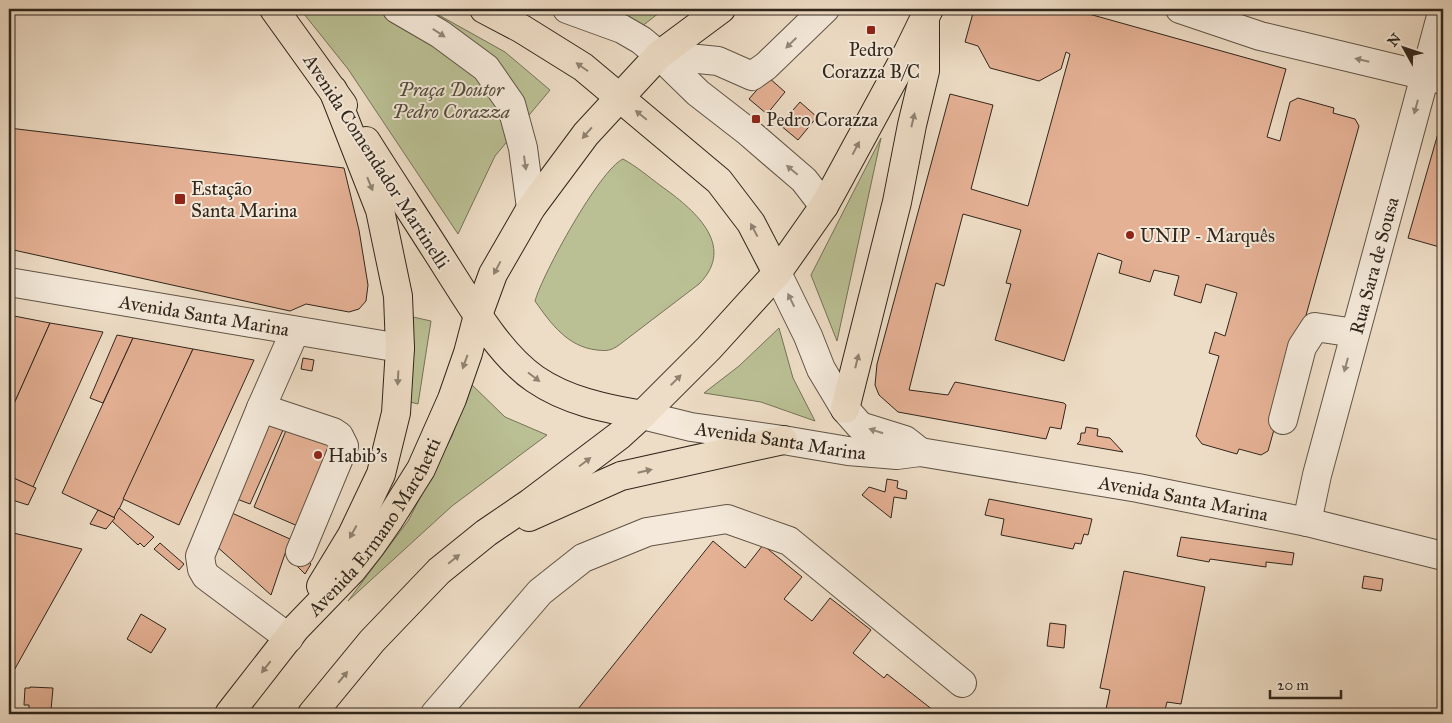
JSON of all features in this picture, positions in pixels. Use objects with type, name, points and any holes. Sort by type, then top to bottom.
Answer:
[{"type":"main road","name":"Avenida Comendador Martinelli","points":[[274,9],[333,90],[478,315]]},
{"type":"main road","points":[[484,9],[522,29],[584,68],[720,181],[751,223],[777,273]]},
{"type":"main road","points":[[642,415],[595,406],[568,397],[534,379],[510,356],[478,315],[493,274],[531,208],[586,134],[659,54],[721,9]]},
{"type":"main road","points":[[312,714],[372,641],[439,571],[486,533],[530,503],[620,435],[709,348],[777,273],[824,206],[908,52],[927,12]]},
{"type":"main road","points":[[845,409],[897,202],[925,71],[927,12]]},
{"type":"main road","points":[[292,633],[352,534],[381,474],[396,414],[400,348],[398,296],[380,210],[333,90]]},
{"type":"main road","name":"Avenida Ermano Marchetti","points":[[229,714],[292,633],[352,570],[390,520],[421,469],[452,398],[468,352],[478,315]]},
{"type":"main road","points":[[486,533],[524,520],[621,476],[783,440]]},
{"type":"street","points":[[397,9],[440,34],[486,68],[511,104],[523,148],[531,208]]},
{"type":"street","points":[[567,9],[622,29],[641,40],[659,54],[698,93],[747,131],[804,180],[824,206]]},
{"type":"street","points":[[659,54],[718,61],[752,76],[766,66],[825,9]]},
{"type":"street","points":[[1180,9],[1260,36],[1434,78]]},
{"type":"street","name":"Rua Sara de Sousa","points":[[1307,522],[1315,483],[1355,332],[1434,78],[1443,10]]},
{"type":"street","name":"Avenida Santa Marina","points":[[777,273],[808,336],[821,369],[845,409],[860,426],[905,440],[920,452]]},
{"type":"street","name":"Avenida Santa Marina","points":[[9,282],[400,348]]},
{"type":"street","points":[[1283,420],[1302,347],[1315,327],[1355,332]]},
{"type":"street","points":[[292,633],[206,576],[200,562],[200,556],[295,331]]},
{"type":"street","points":[[261,408],[333,432],[339,436],[344,446],[300,552]]},
{"type":"street","name":"Avenida Santa Marina","points":[[642,415],[691,427],[848,451],[898,455],[920,452],[1138,488],[1307,522],[1443,556]]},
{"type":"street","points":[[435,714],[540,592],[582,558],[647,532],[727,519],[788,541],[962,682]]},
{"type":"green space","name":"Praça Doutor Pedro Corazza","points":[[300,9],[428,9],[505,52],[550,90],[495,156],[458,234],[348,69]]},
{"type":"green space","points":[[590,9],[664,9],[641,27]]},
{"type":"green space","points":[[881,138],[837,341],[811,275]]},
{"type":"green space","points":[[623,159],[638,168],[686,205],[697,216],[712,242],[714,255],[710,269],[699,284],[616,347],[608,350],[597,350],[577,344],[561,333],[535,301],[548,269],[587,201],[613,167]]},
{"type":"green space","points":[[413,317],[431,321],[418,404],[406,401]]},
{"type":"green space","points":[[779,328],[793,378],[815,421],[761,402],[704,393],[739,366]]},
{"type":"green space","points":[[471,384],[505,417],[547,435],[452,506],[348,601],[408,521],[452,436]]},
{"type":"building","name":"UNIP - Marquês","points":[[976,9],[1071,9],[1286,69],[1267,137],[1280,141],[1290,102],[1298,98],[1334,108],[1333,113],[1355,119],[1359,126],[1268,451],[1261,455],[1239,449],[1237,454],[1202,444],[1196,436],[1219,356],[1209,353],[1215,332],[1225,336],[1237,293],[1206,284],[1201,303],[1174,295],[1179,276],[1154,270],[1150,282],[1119,273],[1122,261],[1098,253],[1064,361],[995,340],[1011,284],[1006,283],[1021,230],[963,214],[944,286],[936,283],[909,390],[948,395],[955,382],[1064,403],[1066,405],[1061,429],[1050,427],[1046,439],[898,412],[879,395],[875,385],[877,364],[950,94],[993,105],[971,189],[1028,206],[1070,54],[1066,52],[1061,69],[1039,81],[990,68],[978,46],[965,42],[973,13]]},
{"type":"building","points":[[768,77],[785,92],[767,114],[749,99]]},
{"type":"building","points":[[800,102],[817,117],[798,140],[780,125]]},
{"type":"building","points":[[1441,123],[1443,123],[1443,248],[1408,238]]},
{"type":"building","name":"Estação Santa Marina","points":[[9,128],[344,168],[359,230],[368,285],[366,301],[359,309],[349,312],[306,304],[290,311],[9,249]]},
{"type":"building","points":[[9,315],[50,323],[9,415]]},
{"type":"building","points":[[50,323],[103,332],[33,487],[9,476],[9,415]]},
{"type":"building","points":[[117,335],[133,338],[103,403],[90,398]]},
{"type":"building","points":[[133,338],[193,349],[115,518],[62,493]]},
{"type":"building","points":[[193,349],[254,360],[179,525],[123,499]]},
{"type":"building","points":[[303,358],[314,360],[312,371],[301,369]]},
{"type":"building","points":[[259,420],[283,430],[250,504],[229,496]]},
{"type":"building","points":[[1086,427],[1098,429],[1097,436],[1110,438],[1123,452],[1077,444],[1080,441],[1081,433],[1085,433]]},
{"type":"building","points":[[287,428],[333,446],[300,527],[254,507]]},
{"type":"building","points":[[9,476],[36,488],[28,505],[9,499]]},
{"type":"building","points":[[887,479],[898,481],[897,488],[907,491],[906,499],[894,497],[891,518],[862,495],[869,487],[885,492]]},
{"type":"building","points":[[989,499],[1092,519],[1088,535],[1084,534],[1081,544],[1075,543],[1073,549],[1001,535],[1004,519],[985,515]]},
{"type":"building","points":[[119,508],[154,537],[144,547],[140,543],[138,545],[112,521]]},
{"type":"building","points":[[223,509],[290,539],[271,595],[214,544]]},
{"type":"building","points":[[98,510],[115,518],[106,529],[90,524]]},
{"type":"building","points":[[9,532],[82,549],[12,674],[9,674]]},
{"type":"building","points":[[1181,537],[1294,553],[1292,565],[1266,562],[1266,567],[1210,559],[1209,562],[1177,556]]},
{"type":"building","points":[[713,541],[745,568],[763,545],[802,577],[784,599],[812,621],[830,598],[871,630],[853,653],[884,678],[887,674],[938,714],[574,714]]},
{"type":"building","points":[[160,543],[184,564],[179,570],[154,549]]},
{"type":"building","points":[[306,559],[311,564],[305,574],[296,565]]},
{"type":"building","points":[[1124,571],[1205,587],[1181,704],[1167,702],[1164,714],[1105,714],[1110,690],[1100,688]]},
{"type":"building","points":[[1364,576],[1383,579],[1381,591],[1362,588]]},
{"type":"building","points":[[141,614],[166,629],[151,653],[127,639]]},
{"type":"building","points":[[1050,623],[1066,625],[1064,648],[1047,646]]},
{"type":"building","points":[[25,688],[53,688],[51,710],[29,709],[29,705],[24,705]]},
{"type":"place","name":"Pedro Corazza B/C","points":[[871,30]]},
{"type":"place","name":"Pedro Corazza","points":[[756,119]]},
{"type":"place","name":"Estação Santa Marina","points":[[180,199]]},
{"type":"place","name":"UNIP - Marquês","points":[[1130,235]]},
{"type":"place","name":"Habib's","points":[[318,455]]}]
